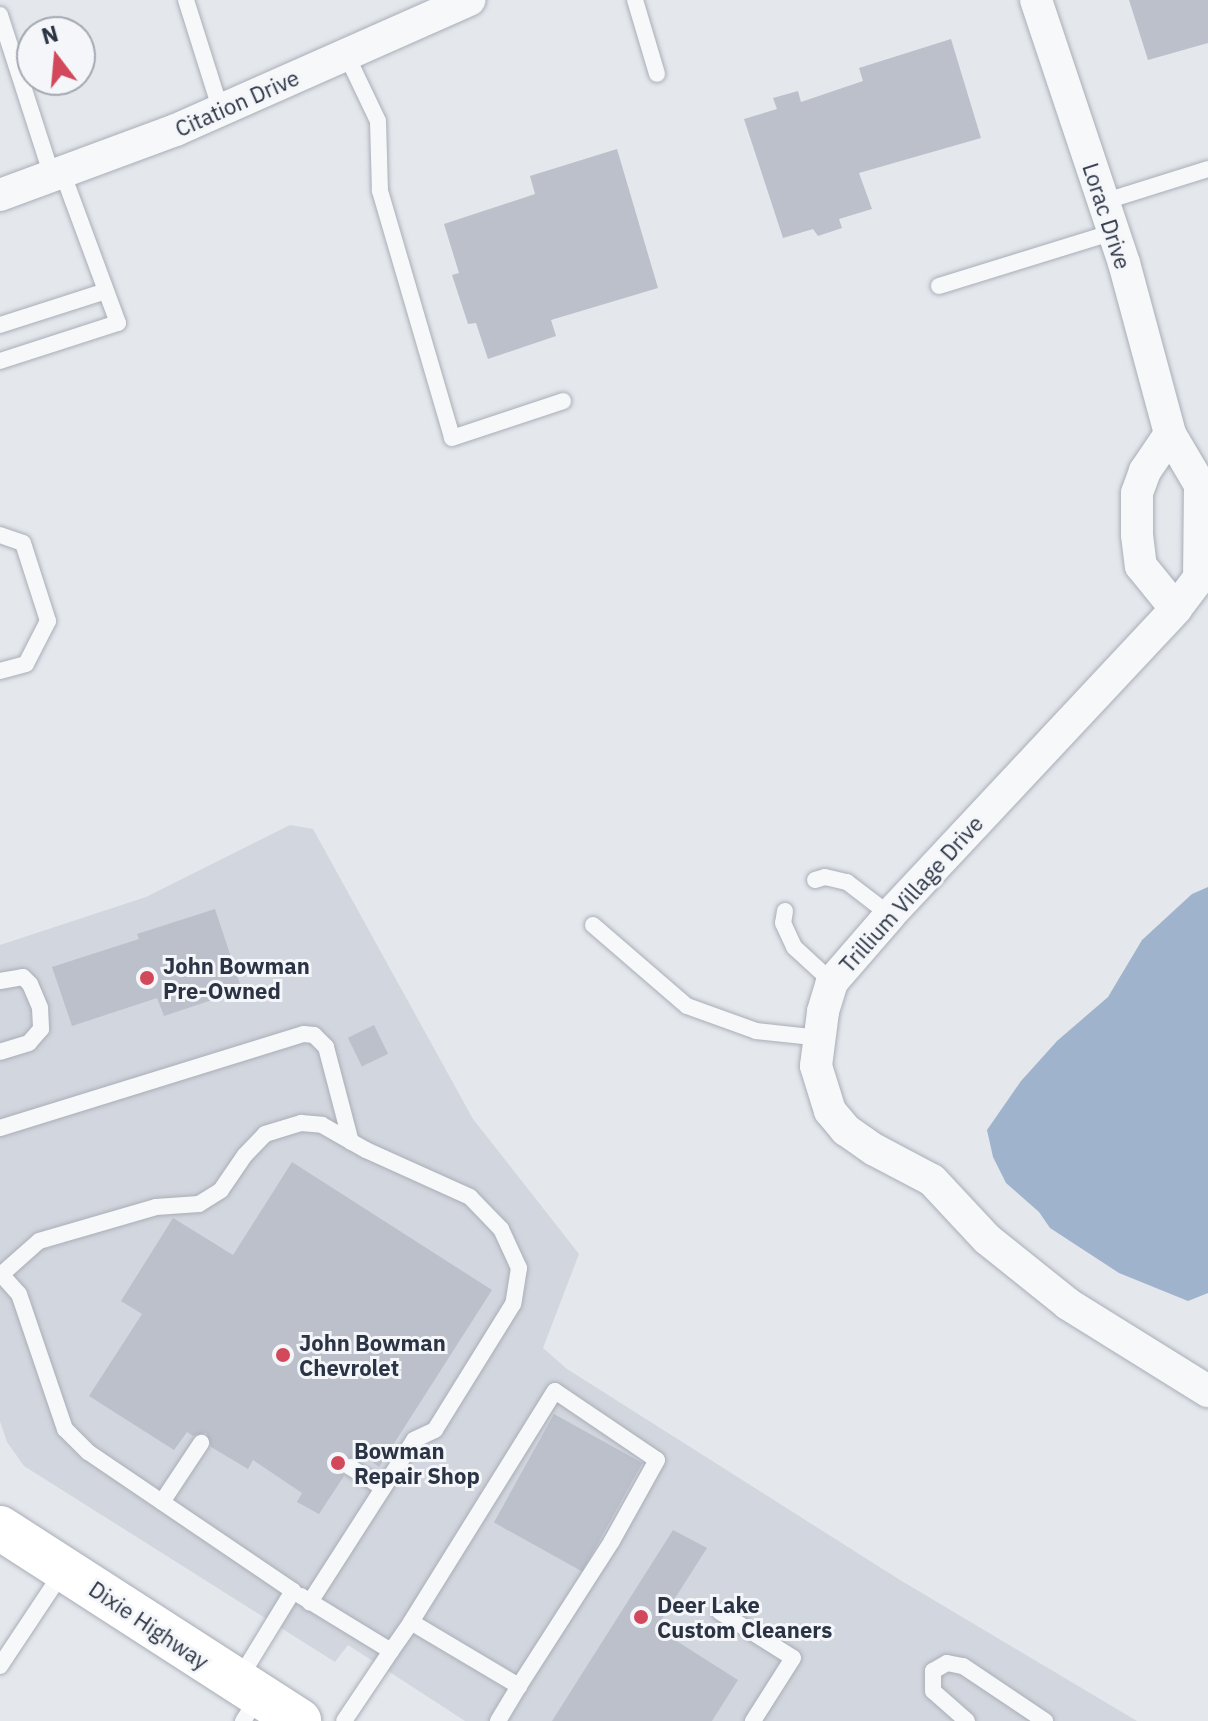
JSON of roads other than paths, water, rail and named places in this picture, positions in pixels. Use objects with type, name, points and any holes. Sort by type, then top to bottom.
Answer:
[{"type":"main road","name":"Dixie Highway","points":[[0,1528],[65,1569],[246,1700],[299,1721]]},
{"type":"street","name":"Lorac Drive","points":[[1036,0],[1108,217],[1170,434]]},
{"type":"street","name":"Citation Drive","points":[[0,195],[221,111],[463,1]]},
{"type":"street","points":[[1170,434],[1145,471],[1137,493],[1137,535],[1141,566],[1176,609]]},
{"type":"street","name":"Trillium Village Drive","points":[[1170,434],[1200,485],[1199,578],[1176,609],[890,915],[832,982],[816,1066],[830,1111],[846,1130],[875,1150],[932,1180],[987,1239],[1068,1304],[1208,1391]]},
{"type":"lane","points":[[186,0],[221,111]]},
{"type":"lane","points":[[635,0],[657,74]]},
{"type":"lane","points":[[0,15],[57,174],[118,323],[0,361]]},
{"type":"lane","points":[[346,54],[378,121],[380,191],[452,438],[563,401]]},
{"type":"lane","points":[[939,286],[1108,217],[1208,169]]},
{"type":"lane","points":[[0,325],[106,291]]},
{"type":"lane","points":[[0,535],[23,543],[48,621],[26,664],[0,671]]},
{"type":"lane","points":[[815,880],[825,877],[847,882],[890,915]]},
{"type":"lane","points":[[785,911],[783,923],[794,947],[832,982]]},
{"type":"lane","points":[[593,925],[687,1006],[756,1031],[820,1038]]},
{"type":"lane","points":[[0,981],[23,977],[30,984],[40,1008],[41,1029],[29,1043],[0,1052]]},
{"type":"lane","points":[[0,1128],[304,1034],[314,1035],[326,1047],[351,1142]]},
{"type":"lane","points":[[310,1602],[414,1440],[435,1430],[443,1418],[513,1304],[519,1268],[501,1229],[470,1197],[351,1142],[322,1125],[301,1123],[265,1134],[245,1155],[221,1190],[199,1204],[156,1207],[39,1241],[2,1273],[19,1294],[65,1429],[88,1452],[293,1591],[310,1602],[391,1651]]},
{"type":"lane","points":[[344,1721],[411,1622],[555,1391],[657,1460],[612,1541],[498,1721]]},
{"type":"lane","points":[[162,1502],[201,1443]]},
{"type":"lane","points":[[350,1467],[383,1488]]},
{"type":"lane","points":[[0,1666],[65,1569]]},
{"type":"lane","points":[[246,1700],[293,1591]]},
{"type":"lane","points":[[720,1612],[793,1658],[753,1721]]},
{"type":"lane","points":[[411,1622],[519,1686]]},
{"type":"lane","points":[[967,1721],[933,1691],[933,1671],[947,1663],[963,1666],[1045,1721]]},
{"type":"water","points":[[1208,887],[1208,1293],[1188,1301],[1119,1273],[1050,1228],[1039,1212],[1006,1183],[993,1157],[987,1130],[1021,1081],[1057,1041],[1108,997],[1142,940],[1192,894]]},
{"type":"place","name":"John Bowman Pre-Owned","points":[[147,978]]},
{"type":"place","name":"John Bowman Chevrolet","points":[[283,1355]]},
{"type":"place","name":"Bowman Repair Shop","points":[[338,1463]]},
{"type":"place","name":"Deer Lake Custom Cleaners","points":[[641,1617]]}]
